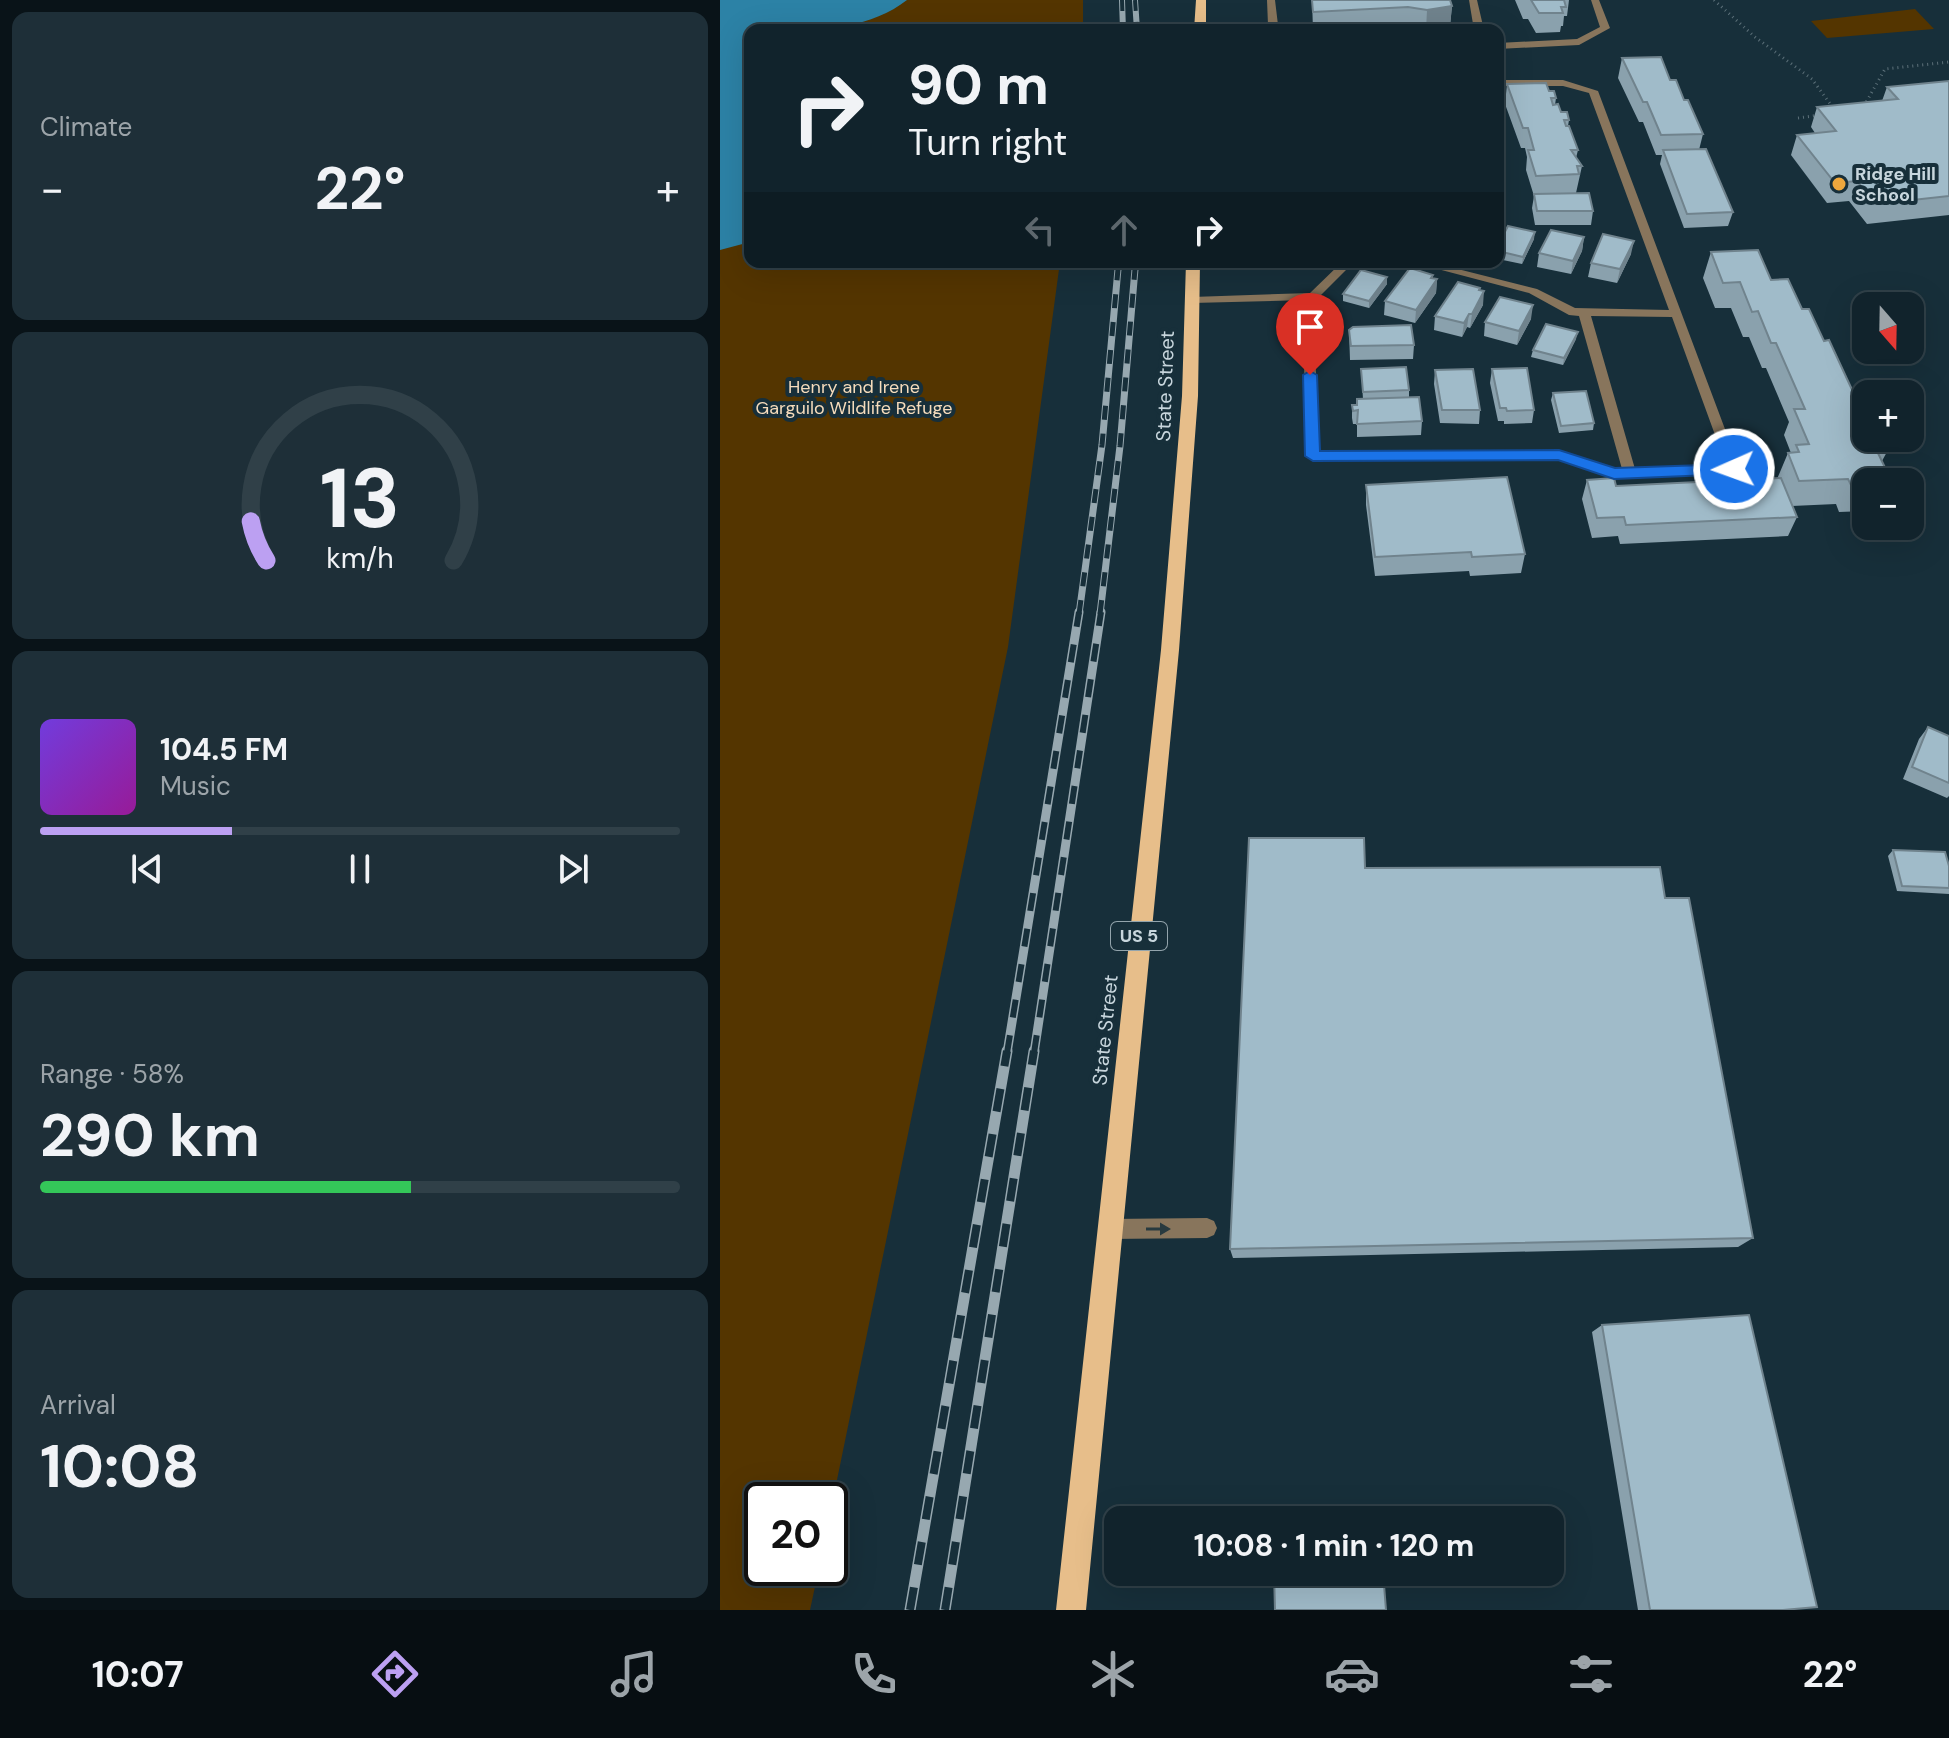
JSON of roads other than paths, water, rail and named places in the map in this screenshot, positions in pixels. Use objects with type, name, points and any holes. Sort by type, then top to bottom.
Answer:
[{"type":"main road","points":[[1200,24],[1201,0]]},
{"type":"main road","name":"State Street","points":[[1071,1610],[1170,650],[1185,481],[1193,268]]},
{"type":"lane","points":[[1271,0],[1273,24]]},
{"type":"lane","points":[[1473,0],[1478,24]]},
{"type":"lane","points":[[1504,46],[1579,42],[1605,28],[1595,0]]},
{"type":"lane","points":[[1342,268],[1313,296],[1308,321],[1313,456],[1559,455],[1614,474],[1734,469],[1593,91],[1563,83],[1504,83]]},
{"type":"lane","points":[[1441,268],[1533,291],[1585,315],[1677,314]]},
{"type":"lane","points":[[1192,300],[1313,296]]},
{"type":"lane","points":[[1585,315],[1630,473]]},
{"type":"lane","points":[[1109,1229],[1207,1228]]},
{"type":"water","points":[[720,0],[907,0],[872,19],[852,24],[744,24],[744,244],[720,250]]},
{"type":"railway","points":[[1122,0],[1123,24]]},
{"type":"railway","points":[[1135,0],[1137,24]]},
{"type":"railway","points":[[1079,614],[1102,445],[1118,269]]},
{"type":"railway","points":[[1100,614],[1120,446],[1135,269]]},
{"type":"railway","points":[[1007,1053],[1079,612]]},
{"type":"railway","points":[[1034,1053],[1101,612]]},
{"type":"railway","points":[[910,1610],[1007,1051]]},
{"type":"railway","points":[[945,1610],[1034,1051]]},
{"type":"place","name":"Ridge Hill School","points":[[1839,184]]},
{"type":"park label","name":"Henry and Irene Garguilo Wildlife Refuge","points":[[854,397]]}]
